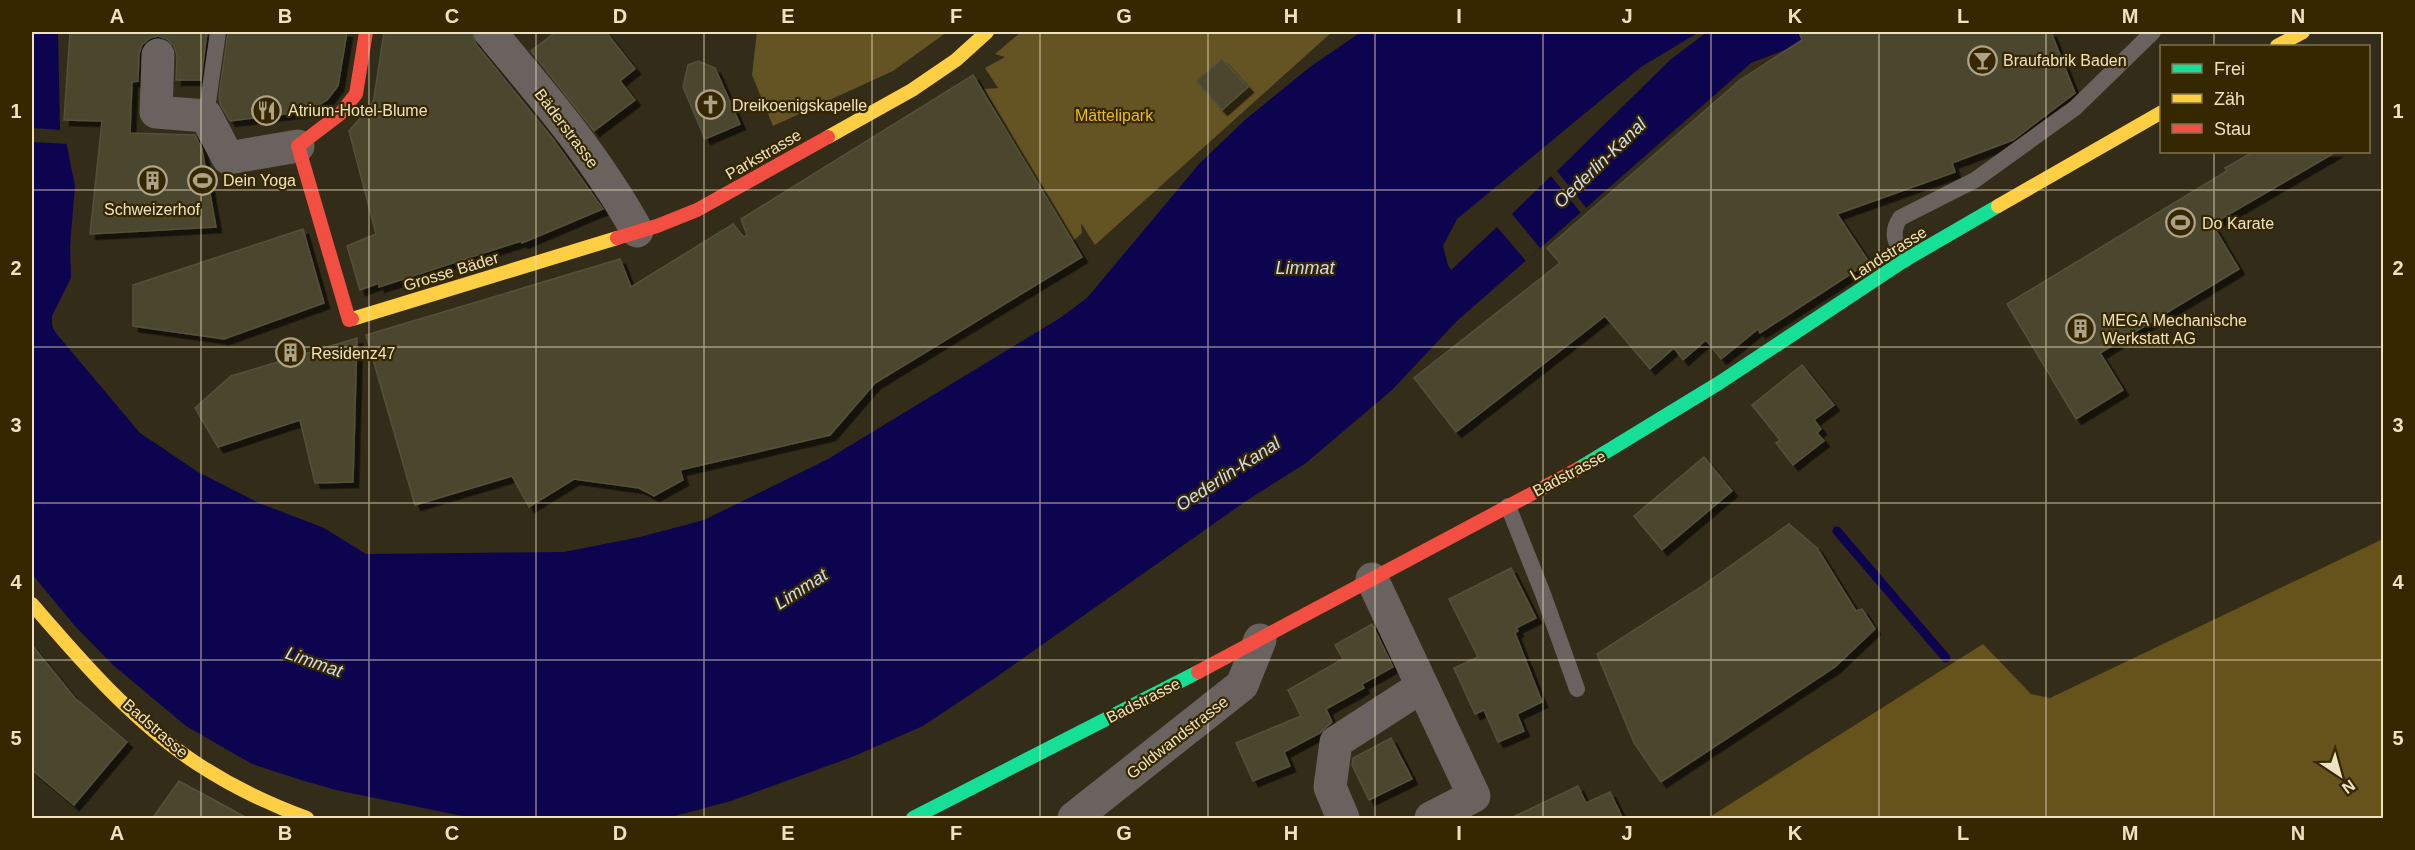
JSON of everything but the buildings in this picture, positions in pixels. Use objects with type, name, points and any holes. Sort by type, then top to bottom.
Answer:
[{"type":"main road","points":[[298,146],[340,114],[356,94],[366,32]]},
{"type":"main road","name":"Parkstrasse","points":[[637,231],[697,210],[912,90],[956,60],[987,32]]},
{"type":"main road","points":[[2279,45],[2303,32]]},
{"type":"main road","name":"Landstrasse","points":[[1639,434],[1905,260],[2160,113]]},
{"type":"main road","name":"Grosse Bäder","points":[[298,146],[349,320],[637,231]]},
{"type":"main road","name":"Badstrasse","points":[[913,819],[1260,640],[1599,458],[1639,434]]},
{"type":"main road","name":"Badstrasse","points":[[32,604],[76,657],[182,753],[239,788],[307,819]]},
{"type":"street","name":"Bäderstrasse","points":[[490,32],[557,112],[622,204],[637,231]]},
{"type":"street","points":[[158,40],[156,112],[206,116],[228,158],[298,146]]},
{"type":"street","points":[[1371,579],[1474,796],[1431,819]]},
{"type":"street","name":"Goldwandstrasse","points":[[1074,819],[1242,685],[1260,640]]},
{"type":"street","points":[[1343,819],[1330,787],[1336,742],[1421,687]]},
{"type":"lane","points":[[206,116],[218,32]]},
{"type":"lane","points":[[1905,260],[1895,238],[1894,228],[1900,218],[1975,180],[2075,108],[2153,32]]},
{"type":"lane","points":[[1508,506],[1577,689]]},
{"type":"green space","points":[[757,32],[947,32],[893,71],[773,126],[752,75]]},
{"type":"green space","name":"Mättelipark","points":[[1021,32],[1332,32],[1095,245],[1081,223],[1082,233],[1071,243],[984,89],[998,88],[985,68],[1005,57],[995,54]]},
{"type":"shaded area","points":[[2383,539],[2383,818],[1708,818],[1983,644],[2031,694],[2050,698]]},
{"type":"water","name":"Limmat","points":[[32,32],[58,32],[60,129],[67,146],[75,186],[70,246],[71,278],[52,316],[55,332],[140,433],[198,472],[259,503],[324,528],[366,554],[564,552],[640,537],[704,520],[828,459],[1060,318],[1087,298],[1200,163],[1246,119],[1310,67],[1361,32],[1831,32],[1751,63],[1457,321],[1392,390],[1306,463],[1246,501],[923,726],[852,757],[731,801],[667,818],[472,818],[336,790],[252,764],[186,726],[113,665],[74,625],[32,574]]},
{"type":"pier","points":[[1699,32],[1707,32],[1670,60],[1557,171],[1587,209],[1581,213],[1551,176],[1512,214],[1540,248],[1526,261],[1497,227],[1451,270],[1443,246],[1457,219],[1641,67]]},
{"type":"pier","points":[[32,128],[63,130],[69,144],[32,142]]},
{"type":"waterway","points":[[1837,531],[1946,658]]},
{"type":"traffic: fast","points":[[1578,469],[1719,383],[1905,260],[1998,206]]},
{"type":"traffic: fast","points":[[913,818],[1198,672]]},
{"type":"traffic: slow","points":[[828,137],[912,90],[956,60],[987,32]]},
{"type":"traffic: slow","points":[[2279,45],[2303,32]]},
{"type":"traffic: slow","points":[[1998,206],[2160,113]]},
{"type":"traffic: slow","points":[[352,319],[617,238]]},
{"type":"traffic: slow","points":[[32,604],[109,689],[173,746],[236,787],[307,818]]},
{"type":"traffic: jam","points":[[352,319],[349,320],[298,146],[340,114],[356,94],[366,32]]},
{"type":"traffic: jam","points":[[617,238],[657,226],[697,210],[828,137]]},
{"type":"traffic: jam","points":[[1198,672],[1578,469]]},
{"type":"place","name":"Braufabrik Baden","points":[[1982,60]]},
{"type":"place","name":"Dreikoenigskapelle","points":[[711,105]]},
{"type":"place","name":"Atrium-Hotel-Blume","points":[[267,110]]},
{"type":"place","name":"Dein Yoga","points":[[202,180]]},
{"type":"place","name":"Schweizerhof","points":[[152,181]]},
{"type":"place","name":"Do Karate","points":[[2181,223]]},
{"type":"place","name":"MEGA Mechanische Werkstatt AG","points":[[2081,329]]},
{"type":"place","name":"Residenz47","points":[[290,353]]},
{"type":"water label","name":"Oederlin-Kanal","points":[[1600,163]]},
{"type":"water label","name":"Oederlin-Kanal","points":[[1228,474]]}]
